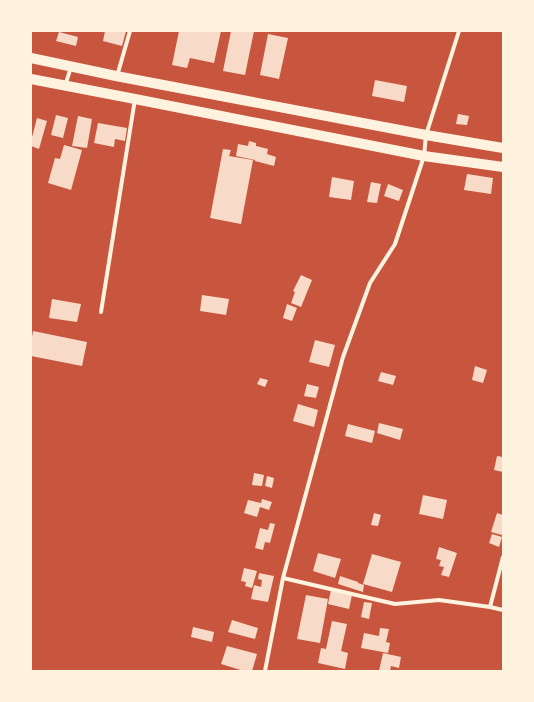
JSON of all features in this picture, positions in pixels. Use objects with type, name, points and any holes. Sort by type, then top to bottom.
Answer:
[{"type":"main road","points":[[31,58],[116,76],[426,135],[503,148]]},
{"type":"main road","points":[[31,79],[424,156],[503,168]]},
{"type":"street","points":[[116,76],[130,31]]},
{"type":"street","points":[[265,671],[283,578],[343,357],[370,283],[396,244],[424,156],[426,135],[459,31]]},
{"type":"street","points":[[65,86],[71,66]]},
{"type":"street","points":[[101,312],[135,99]]},
{"type":"street","points":[[490,607],[503,557]]},
{"type":"street","points":[[283,578],[396,604],[439,600],[503,610]]},
{"type":"building","points":[[105,31],[126,31],[122,46],[103,41]]},
{"type":"building","points":[[179,31],[221,31],[214,63],[190,58],[187,68],[172,65]]},
{"type":"building","points":[[231,31],[254,31],[245,75],[223,71]]},
{"type":"building","points":[[59,32],[78,37],[76,46],[56,41]]},
{"type":"building","points":[[268,34],[288,38],[279,79],[260,75]]},
{"type":"building","points":[[375,80],[407,86],[404,102],[372,96]]},
{"type":"building","points":[[458,114],[469,116],[467,125],[456,124]]},
{"type":"building","points":[[56,115],[68,118],[63,138],[51,135]]},
{"type":"building","points":[[78,116],[92,119],[87,148],[72,146]]},
{"type":"building","points":[[37,118],[47,121],[39,149],[31,146]]},
{"type":"building","points":[[98,123],[127,128],[125,141],[115,139],[114,147],[94,143]]},
{"type":"building","points":[[249,141],[256,143],[256,146],[268,149],[267,154],[276,157],[274,166],[236,156],[238,144],[248,146]]},
{"type":"building","points":[[64,145],[82,150],[71,190],[48,183],[55,158],[60,159]]},
{"type":"building","points":[[223,149],[231,150],[229,156],[253,160],[241,224],[210,218]]},
{"type":"building","points":[[467,174],[493,178],[491,194],[464,190]]},
{"type":"building","points":[[332,177],[354,181],[351,200],[329,197]]},
{"type":"building","points":[[371,182],[381,184],[377,203],[367,202]]},
{"type":"building","points":[[388,184],[403,190],[399,201],[384,196]]},
{"type":"building","points":[[301,275],[312,280],[301,307],[291,303],[295,292],[293,291]]},
{"type":"building","points":[[202,295],[229,299],[226,315],[200,311]]},
{"type":"building","points":[[52,299],[81,304],[77,322],[49,318]]},
{"type":"building","points":[[287,304],[297,308],[292,321],[283,318]]},
{"type":"building","points":[[33,331],[87,342],[82,366],[31,356]]},
{"type":"building","points":[[315,340],[335,345],[329,367],[309,362]]},
{"type":"building","points":[[475,366],[487,370],[483,383],[472,380]]},
{"type":"building","points":[[381,372],[396,376],[393,385],[378,381]]},
{"type":"building","points":[[260,378],[268,380],[265,387],[257,384]]},
{"type":"building","points":[[307,384],[319,387],[316,398],[304,396]]},
{"type":"building","points":[[298,404],[318,410],[314,427],[293,421]]},
{"type":"building","points":[[379,423],[403,429],[400,440],[377,433]]},
{"type":"building","points":[[348,424],[375,431],[372,443],[345,436]]},
{"type":"building","points":[[497,456],[503,457],[503,472],[494,470]]},
{"type":"building","points":[[254,473],[264,475],[262,486],[252,485]]},
{"type":"building","points":[[267,476],[274,478],[272,488],[265,486]]},
{"type":"building","points":[[423,495],[447,500],[443,519],[419,514]]},
{"type":"building","points":[[262,499],[272,502],[269,510],[260,507],[257,517],[244,513],[248,500],[261,503]]},
{"type":"building","points":[[374,513],[381,515],[378,526],[371,525]]},
{"type":"building","points":[[497,513],[503,515],[502,535],[491,532]]},
{"type":"building","points":[[270,523],[275,524],[270,543],[265,542],[263,550],[255,548],[260,528],[268,530]]},
{"type":"building","points":[[492,534],[502,537],[499,547],[489,543]]},
{"type":"building","points":[[439,547],[457,553],[449,577],[441,575],[444,567],[439,566],[441,560],[436,559]]},
{"type":"building","points":[[318,553],[341,559],[335,578],[313,571]]},
{"type":"building","points":[[372,554],[401,562],[392,592],[363,584]]},
{"type":"building","points":[[244,568],[257,571],[252,588],[245,586],[246,582],[241,581]]},
{"type":"building","points":[[259,573],[274,576],[268,602],[251,599],[254,585],[261,587],[262,580],[258,579]]},
{"type":"building","points":[[340,576],[364,585],[363,592],[338,584]]},
{"type":"building","points":[[331,590],[352,595],[349,609],[328,604]]},
{"type":"building","points":[[306,595],[328,599],[320,643],[297,639]]},
{"type":"building","points":[[364,602],[372,603],[369,619],[361,617]]},
{"type":"building","points":[[232,620],[258,628],[255,639],[228,632]]},
{"type":"building","points":[[332,621],[347,624],[341,651],[348,653],[345,669],[318,663],[321,648],[326,649]]},
{"type":"building","points":[[193,627],[214,632],[212,642],[191,637]]},
{"type":"building","points":[[380,628],[389,629],[386,642],[390,643],[388,653],[361,648],[364,633],[379,636]]},
{"type":"building","points":[[227,646],[257,654],[252,671],[244,671],[221,664]]},
{"type":"building","points":[[383,653],[401,657],[399,668],[391,666],[390,671],[379,671]]}]
